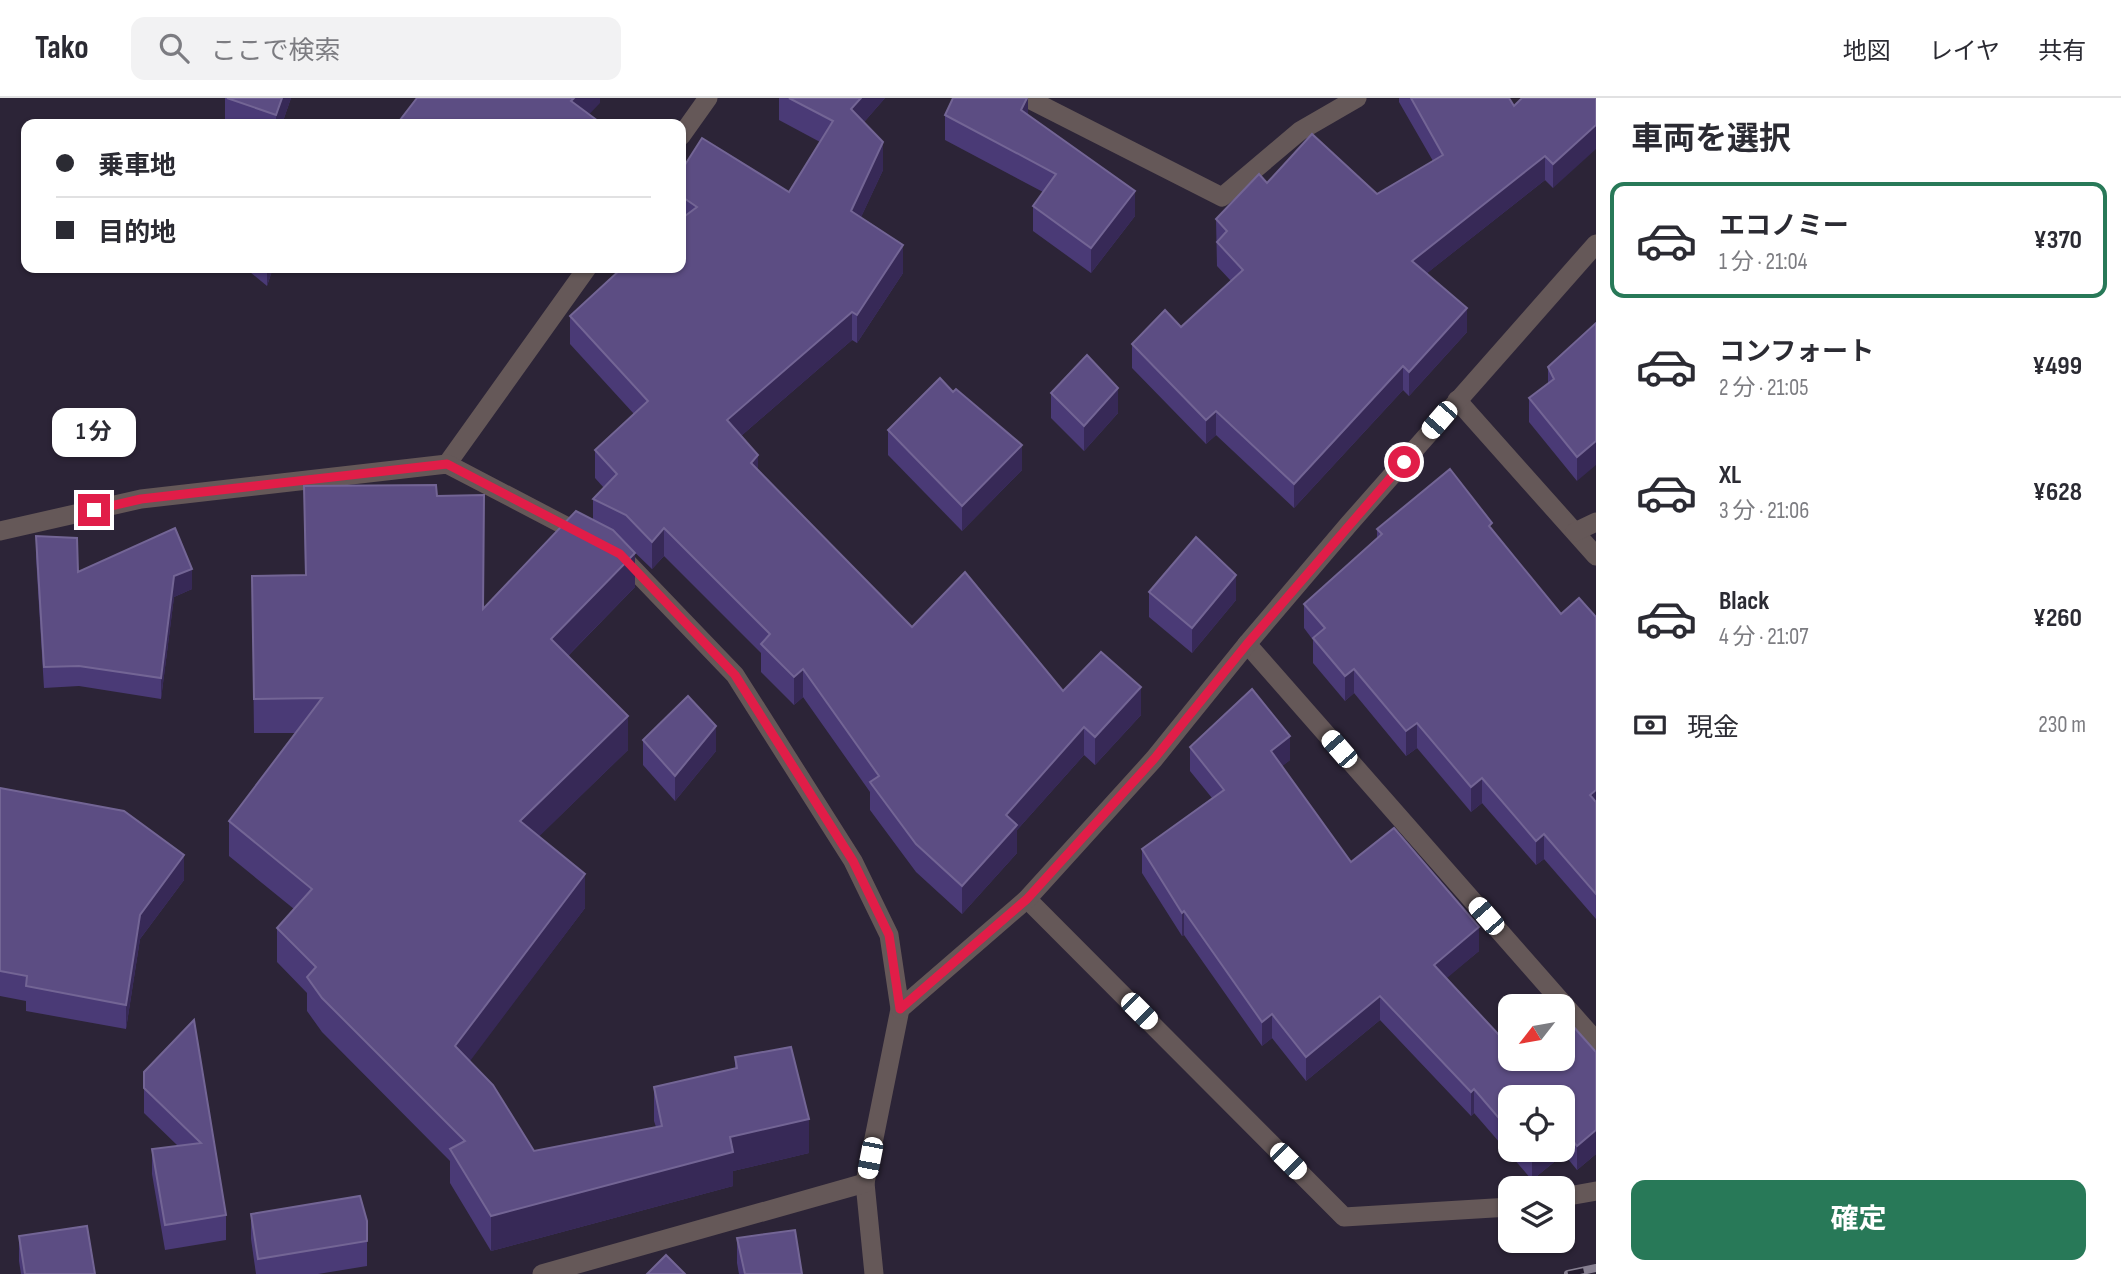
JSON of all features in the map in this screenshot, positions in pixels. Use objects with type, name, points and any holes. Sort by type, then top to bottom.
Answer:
[{"type":"street","points":[[686,129],[708,98]]},
{"type":"street","points":[[1027,98],[1222,197],[1300,131],[1357,98]]},
{"type":"street","points":[[900,1009],[1027,899],[1154,759],[1247,644],[1457,400],[1596,244]]},
{"type":"street","points":[[447,464],[583,273]]},
{"type":"street","points":[[1457,400],[1596,556]]},
{"type":"street","points":[[0,531],[141,499],[447,464],[620,554],[735,675],[853,861],[889,935],[900,1009],[865,1183],[874,1274]]},
{"type":"street","points":[[1575,532],[1596,522]]},
{"type":"street","points":[[1247,644],[1596,1041]]},
{"type":"street","points":[[1027,899],[1344,1217],[1498,1208]]},
{"type":"street","points":[[542,1274],[865,1183]]},
{"type":"street","points":[[1575,1195],[1596,1191]]},
{"type":"building","points":[[227,98],[282,98],[276,115]]},
{"type":"building","points":[[417,98],[574,98],[571,101],[595,119],[401,119]]},
{"type":"building","points":[[789,98],[861,98],[851,109],[883,142],[851,211],[903,245],[857,315],[852,312],[727,420],[758,455],[751,463],[912,627],[965,572],[1063,691],[1101,652],[1141,687],[1095,737],[1084,727],[1006,815],[1017,825],[962,886],[916,844],[870,782],[879,776],[803,669],[794,677],[761,644],[770,634],[664,528],[652,542],[626,515],[593,499],[617,474],[595,450],[648,401],[570,316],[617,273],[686,273],[686,215],[697,207],[686,199],[686,163],[702,138],[789,192],[833,121]]},
{"type":"building","points":[[953,98],[1027,98],[1021,110],[1135,191],[1091,248],[1033,206],[1056,174],[945,115]]},
{"type":"building","points":[[1411,98],[1509,98],[1514,106],[1522,98],[1596,98],[1596,125],[1553,164],[1545,156],[1412,261],[1467,308],[1409,372],[1403,366],[1294,484],[1216,411],[1206,420],[1132,344],[1165,310],[1181,327],[1243,270],[1217,242],[1227,231],[1216,219],[1259,174],[1267,183],[1312,134],[1377,194],[1443,155]]},
{"type":"building","points":[[1596,323],[1596,441],[1577,457],[1529,398],[1554,379],[1548,367]]},
{"type":"building","points":[[1087,355],[1118,388],[1084,426],[1051,393]]},
{"type":"building","points":[[940,378],[953,392],[956,389],[1022,445],[962,506],[888,430]]},
{"type":"building","points":[[1450,469],[1492,523],[1489,526],[1561,614],[1579,598],[1596,617],[1596,790],[1590,795],[1596,802],[1596,894],[1544,834],[1536,841],[1482,778],[1471,787],[1417,723],[1406,731],[1354,669],[1345,676],[1313,638],[1325,628],[1304,604],[1382,534],[1377,529]]},
{"type":"building","points":[[436,485],[437,496],[484,495],[483,609],[576,511],[613,530],[635,553],[551,639],[628,716],[520,821],[585,874],[455,1046],[493,1085],[534,1151],[662,1126],[654,1087],[737,1068],[735,1057],[791,1047],[809,1119],[730,1137],[733,1152],[491,1216],[450,1149],[465,1141],[322,998],[307,977],[316,967],[277,928],[312,889],[229,821],[322,698],[254,699],[252,576],[306,575],[304,486]]},
{"type":"building","points":[[175,528],[192,569],[174,576],[161,678],[79,666],[44,667],[36,536],[77,538],[78,572]]},
{"type":"building","points":[[1196,537],[1236,575],[1192,628],[1149,592]]},
{"type":"building","points":[[1252,689],[1290,736],[1271,751],[1351,862],[1394,828],[1479,927],[1434,965],[1498,1034],[1498,1071],[1575,1071],[1575,1028],[1596,1052],[1596,1130],[1577,1146],[1575,1144],[1575,1085],[1498,1085],[1498,1117],[1474,1089],[1471,1092],[1380,996],[1306,1057],[1272,1014],[1262,1022],[1184,911],[1182,913],[1142,849],[1224,790],[1190,747]]},
{"type":"building","points":[[688,696],[716,726],[675,776],[643,740]]},
{"type":"building","points":[[0,788],[124,811],[184,855],[140,915],[126,1005],[26,986],[27,976],[0,971]]},
{"type":"building","points":[[194,1020],[226,1215],[165,1225],[152,1149],[201,1143],[144,1088],[144,1072]]},
{"type":"building","points":[[360,1196],[367,1221],[367,1241],[258,1259],[251,1214]]},
{"type":"building","points":[[87,1226],[95,1274],[25,1274],[19,1236]]},
{"type":"building","points":[[795,1230],[802,1274],[745,1274],[737,1238]]},
{"type":"building","points":[[666,1255],[685,1274],[647,1274]]},
{"type":"railway","points":[[1568,1274],[1596,1268]]},
{"type":"route","points":[[94,510],[141,499],[447,464],[620,554],[735,675],[853,861],[889,935],[900,1009],[1027,899],[1154,759],[1247,644],[1404,462]]}]
